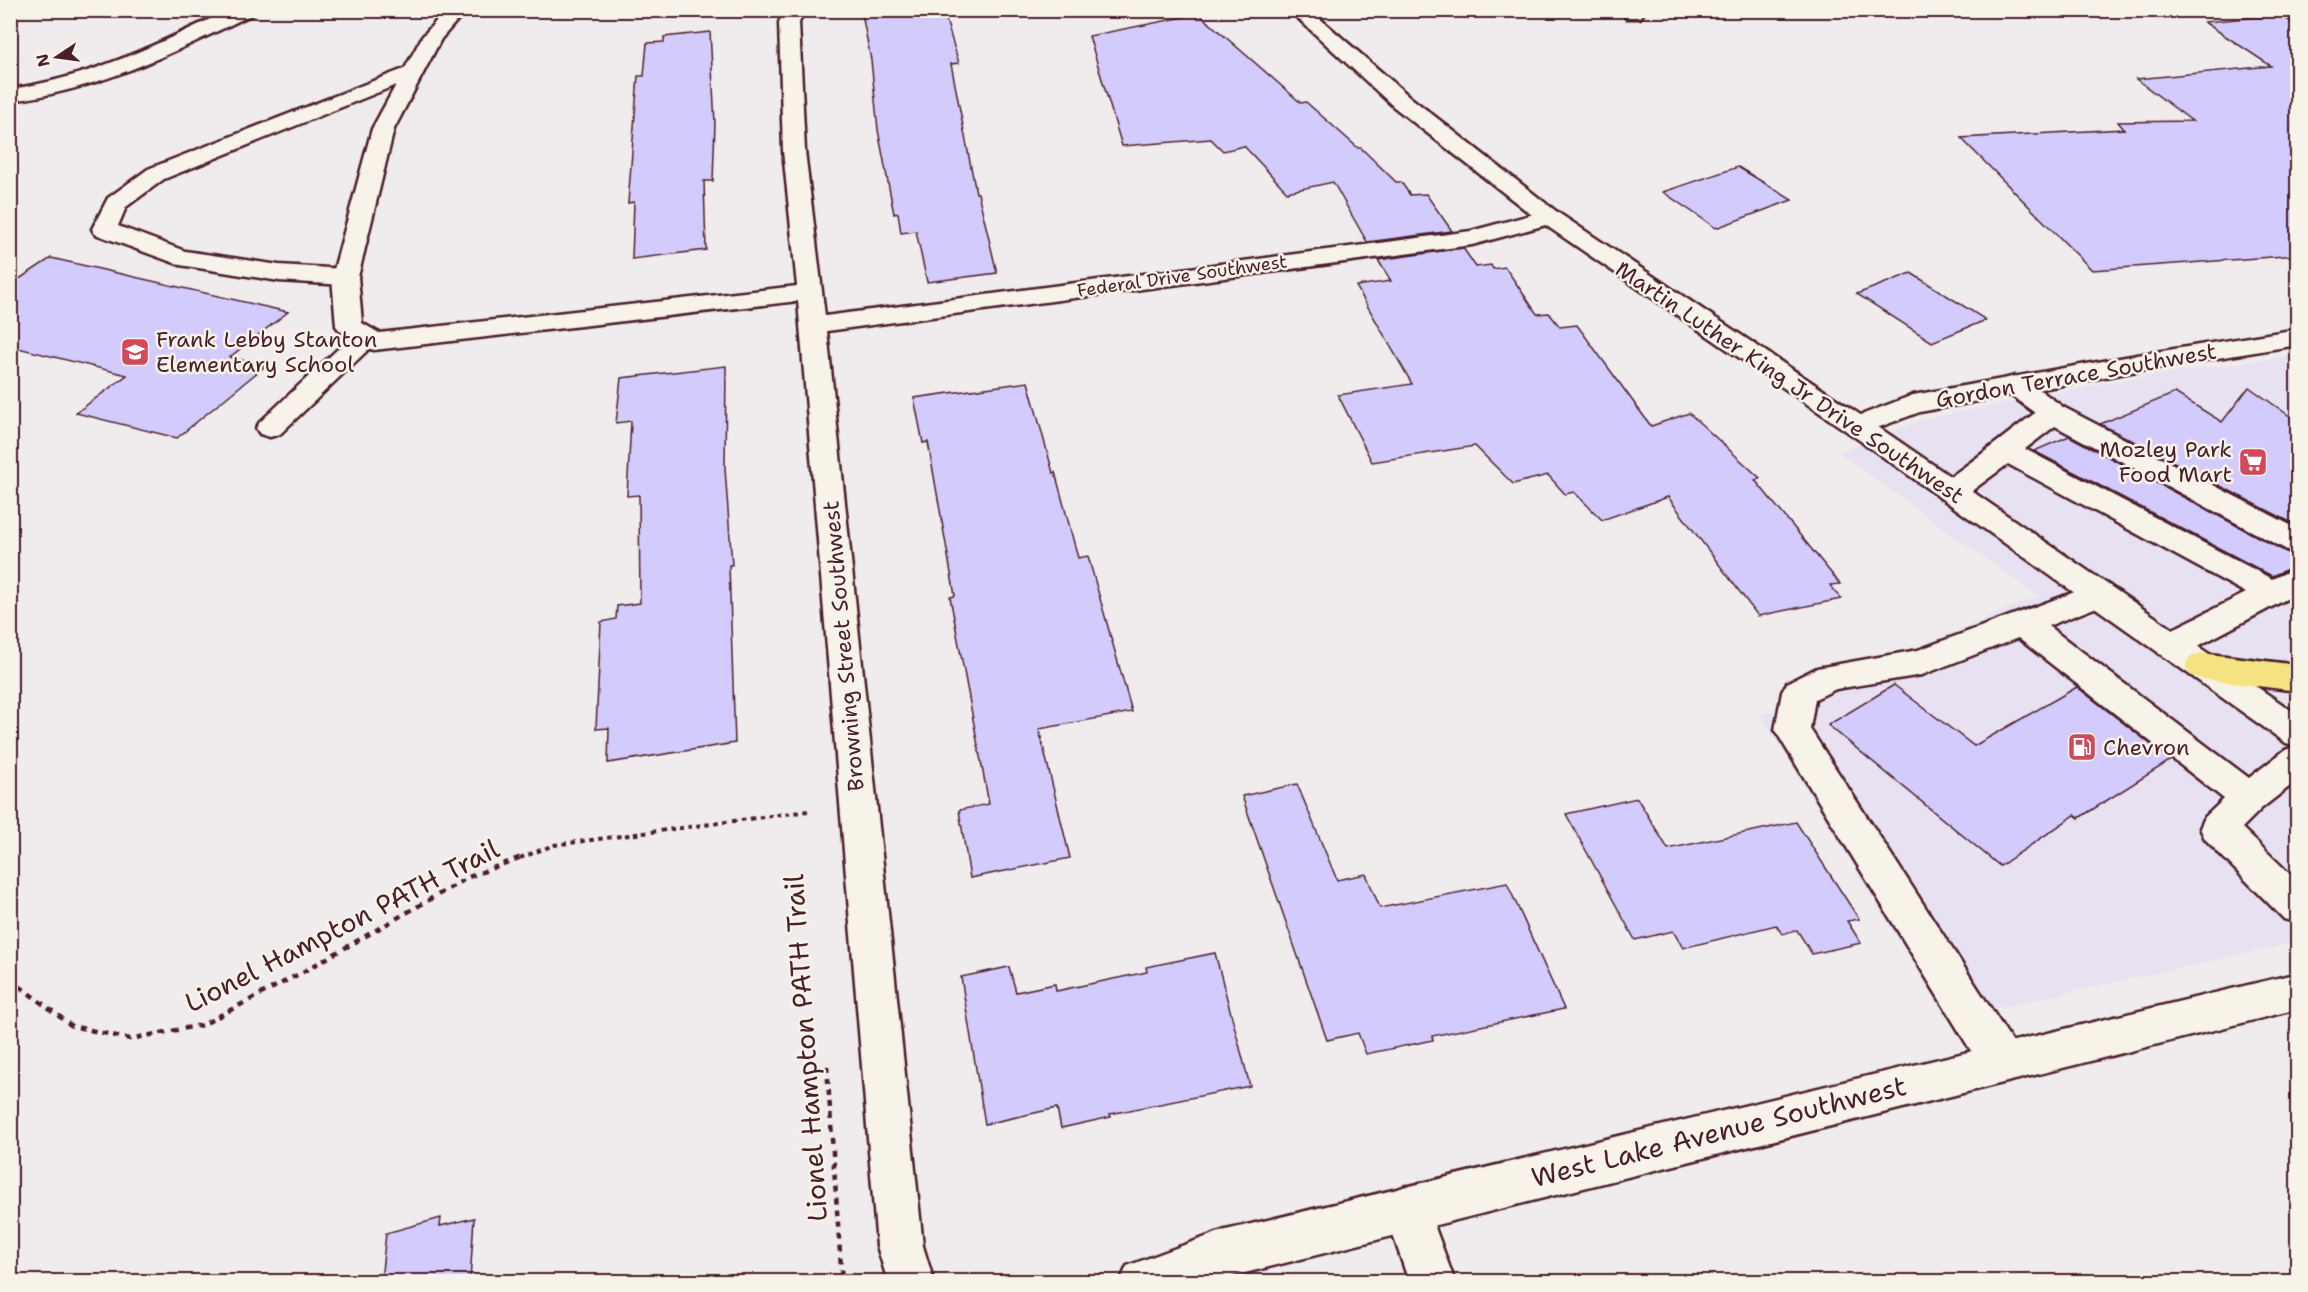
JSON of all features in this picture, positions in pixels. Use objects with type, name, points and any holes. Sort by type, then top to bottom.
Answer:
[{"type":"highway","points":[[2202,666],[2298,678]]},
{"type":"street","points":[[10,95],[67,86],[106,75],[246,10]]},
{"type":"street","points":[[457,10],[432,37],[383,129],[345,278],[349,326],[374,342],[810,292]]},
{"type":"street","name":"Browning Street Southwest","points":[[794,10],[789,23],[794,151],[810,292],[900,1246],[910,1281]]},
{"type":"street","name":"Martin Luther King Jr Drive Southwest","points":[[1298,10],[1402,102],[1549,217],[1858,426],[2298,733]]},
{"type":"street","points":[[345,278],[279,273],[180,258],[104,229],[116,202],[156,174],[414,70]]},
{"type":"street","name":"Federal Drive Southwest","points":[[813,325],[1472,238],[1549,217]]},
{"type":"street","points":[[270,428],[366,337]]},
{"type":"street","name":"Gordon Terrace Southwest","points":[[1858,426],[1913,404],[2298,337]]},
{"type":"street","points":[[2015,385],[2053,413],[2298,542]]},
{"type":"street","points":[[1951,491],[1993,462],[2004,450],[2053,413]]},
{"type":"street","points":[[2004,450],[2285,586]]},
{"type":"street","points":[[2171,645],[2285,586]]},
{"type":"street","points":[[2002,1063],[1792,730],[1799,692],[1829,677],[1922,662],[2099,594]]},
{"type":"street","points":[[2022,624],[2249,798]]},
{"type":"street","points":[[2298,759],[2249,798],[2218,828],[2298,907]]},
{"type":"street","name":"West Lake Avenue Southwest","points":[[1143,1281],[1222,1254],[2298,991]]},
{"type":"street","points":[[1406,1208],[1432,1281]]},
{"type":"path","name":"Lionel Hampton PATH Trail","points":[[10,979],[72,1026],[130,1038],[192,1027],[301,973],[469,878],[554,845],[808,810],[809,821]]},
{"type":"path","name":"Lionel Hampton PATH Trail","points":[[826,1057],[842,1281]]},
{"type":"shaded area","points":[[2297,355],[2297,942],[1947,1019],[1761,715],[2038,596],[1839,453],[1923,419],[2138,377]]},
{"type":"building","points":[[898,10],[943,10],[959,63],[951,64],[976,193],[978,193],[997,273],[927,282],[916,231],[901,233],[898,213],[894,214],[878,130],[871,60],[862,14]]},
{"type":"building","points":[[1199,14],[1301,103],[1306,102],[1358,148],[1361,148],[1396,182],[1401,182],[1410,195],[1426,194],[1452,231],[1367,242],[1333,182],[1287,192],[1244,146],[1223,151],[1211,139],[1122,146],[1089,36]]},
{"type":"building","points":[[2280,15],[2298,26],[2298,255],[2092,270],[1961,138],[2124,129],[2118,122],[2192,121],[2136,79],[2271,66],[2204,22]]},
{"type":"building","points":[[710,32],[715,123],[713,181],[704,181],[706,250],[632,259],[634,202],[628,203],[638,76],[644,76],[647,43],[664,42],[664,37]]},
{"type":"building","points":[[1738,167],[1792,200],[1716,228],[1663,192]]},
{"type":"building","points":[[1463,248],[1476,267],[1491,265],[1493,269],[1505,267],[1537,314],[1549,313],[1560,327],[1577,325],[1651,426],[1689,413],[1760,478],[1755,480],[1840,584],[1830,585],[1841,599],[1758,616],[1668,497],[1602,520],[1574,492],[1565,494],[1548,475],[1513,484],[1475,446],[1372,462],[1338,395],[1412,384],[1356,286],[1391,281],[1378,260]]},
{"type":"building","name":"Frank Lebby Stanton Elementary School","points":[[51,258],[288,312],[230,357],[265,366],[177,438],[76,413],[127,375],[10,346],[10,285]]},
{"type":"building","points":[[1911,273],[1986,320],[1932,342],[1857,294]]},
{"type":"building","points":[[726,366],[725,469],[732,565],[729,565],[735,743],[608,763],[609,728],[596,729],[601,622],[616,619],[617,606],[640,603],[639,495],[627,496],[631,421],[616,423],[621,378]]},
{"type":"building","points":[[1028,382],[1078,558],[1088,556],[1132,712],[1039,729],[1070,858],[970,878],[959,810],[989,804],[950,597],[955,596],[928,442],[923,443],[914,398]]},
{"type":"building","points":[[2249,387],[2298,422],[2298,526],[2100,424],[2175,393],[2222,422]]},
{"type":"building","points":[[2069,436],[2286,552],[2298,555],[2298,561],[2292,567],[2272,576],[2034,451]]},
{"type":"building","points":[[1894,685],[1974,746],[2077,687],[2171,760],[2079,818],[2075,815],[2000,866],[1828,725]]},
{"type":"building","points":[[1297,784],[1337,880],[1366,874],[1380,908],[1507,883],[1564,1009],[1432,1036],[1433,1040],[1366,1054],[1358,1033],[1327,1040],[1242,796]]},
{"type":"building","points":[[1637,798],[1668,849],[1796,822],[1859,919],[1847,921],[1861,943],[1812,954],[1797,930],[1782,934],[1776,925],[1683,948],[1673,931],[1635,940],[1566,814]]},
{"type":"building","points":[[1215,953],[1250,1086],[1110,1114],[1111,1117],[1061,1128],[1057,1108],[985,1124],[961,977],[1009,967],[1016,992],[1055,984],[1056,991],[1147,972],[1146,967]]},
{"type":"building","points":[[441,1218],[440,1226],[474,1218],[470,1281],[381,1281],[386,1233]]},
{"type":"place","name":"Frank Lebby Stanton Elementary School","points":[[135,352]]},
{"type":"place","name":"Mozley Park Food Mart","points":[[2253,462]]},
{"type":"place","name":"Chevron","points":[[2082,747]]}]
